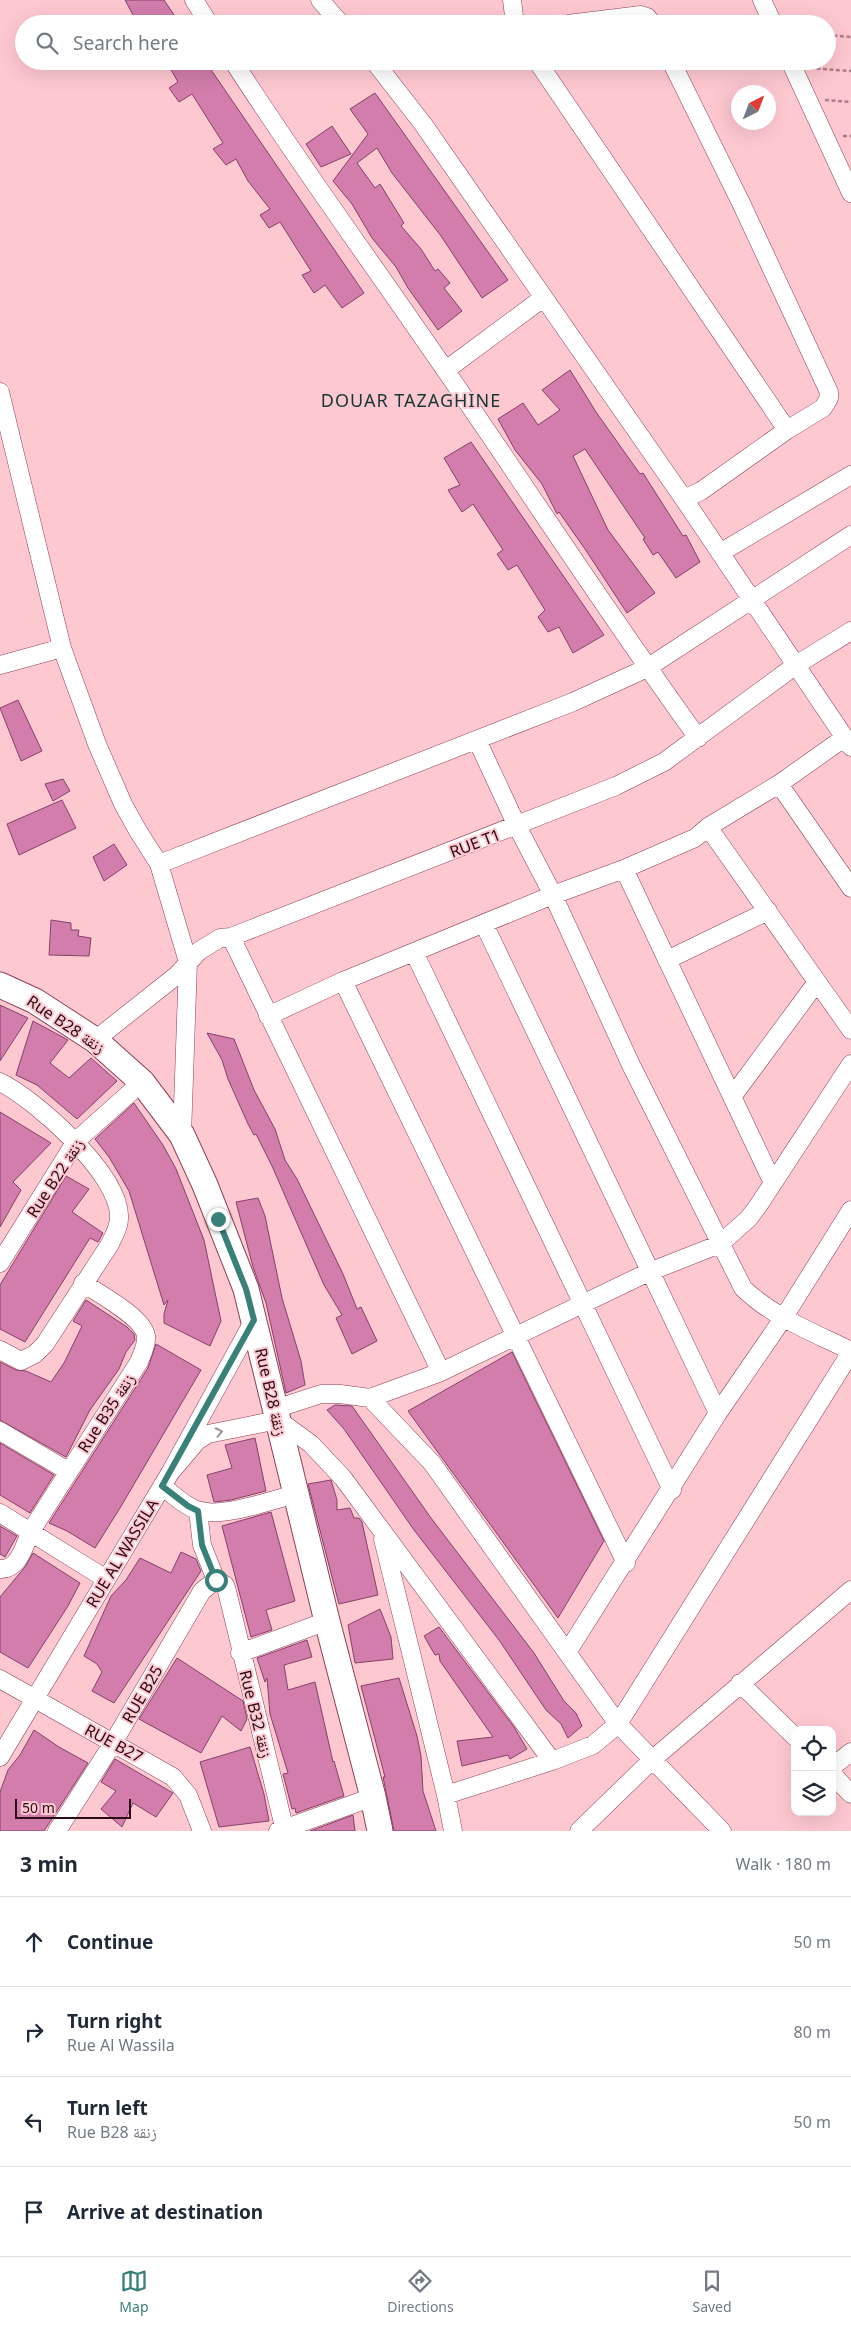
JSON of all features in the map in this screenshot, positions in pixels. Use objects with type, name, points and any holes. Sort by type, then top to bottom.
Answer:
[{"type":"street","points":[[194,0],[203,15]]},
{"type":"street","points":[[320,0],[333,15]]},
{"type":"street","points":[[512,0],[514,15]]},
{"type":"street","points":[[762,0],[768,15]]},
{"type":"street","points":[[239,70],[276,128],[446,370],[647,668],[698,738]]},
{"type":"street","points":[[268,1016],[343,981],[553,895],[624,869],[695,838],[708,827],[848,743],[684,499],[423,124],[381,70]]},
{"type":"street","points":[[544,70],[788,430]]},
{"type":"street","points":[[676,70],[829,392],[829,398],[823,408],[701,491],[684,499]]},
{"type":"street","points":[[794,70],[851,193]]},
{"type":"street","points":[[446,370],[543,298]]},
{"type":"street","points":[[0,392],[4,429],[62,648],[97,744],[123,804],[159,864],[188,962],[182,1135]]},
{"type":"street","points":[[720,553],[851,475]]},
{"type":"street","points":[[159,864],[572,702],[647,668],[851,535]]},
{"type":"street","name":"RUE T1","points":[[95,1040],[176,975],[199,951],[220,938],[231,937],[517,826],[642,775],[698,738],[796,666],[851,631]]},
{"type":"street","points":[[0,664],[62,648]]},
{"type":"street","points":[[446,1795],[552,1762],[592,1745],[618,1724],[851,1351],[784,1317],[752,1298],[743,1288],[631,1065],[553,895],[517,826],[477,740]]},
{"type":"street","points":[[779,784],[851,888]]},
{"type":"street","points":[[708,827],[851,1030]]},
{"type":"street","points":[[624,869],[773,1183]]},
{"type":"street","points":[[667,960],[768,911]]},
{"type":"street","points":[[484,924],[718,1413]]},
{"type":"street","points":[[231,937],[440,1372]]},
{"type":"street","points":[[414,952],[672,1490]]},
{"type":"street","points":[[343,981],[626,1563]]},
{"type":"street","points":[[732,1097],[817,982]]},
{"type":"street","name":"Rue B28 زنقة","points":[[0,984],[35,1001],[95,1040],[142,1082],[182,1135],[206,1185],[246,1289],[380,1831]]},
{"type":"street","points":[[296,1494],[217,1513],[198,1511],[188,1506],[166,1479],[198,1441],[208,1434],[276,1415],[321,1394],[340,1394],[370,1398],[440,1372],[649,1272],[720,1244],[748,1219],[851,1064]]},
{"type":"street","name":"Rue B22 زنقة","points":[[0,1263],[76,1141],[142,1082]]},
{"type":"street","points":[[0,1350],[21,1361],[28,1359],[45,1344],[110,1244],[117,1229],[119,1215],[115,1198],[95,1165],[76,1141],[1,1084]]},
{"type":"street","points":[[568,1651],[626,1563],[718,1413],[784,1317],[851,1210]]},
{"type":"street","name":"Rue B35 زنقة","points":[[0,1569],[7,1569],[17,1560],[31,1532],[139,1362],[145,1348],[146,1337],[138,1321],[83,1283]]},
{"type":"street","name":"RUE AL WASSILA","points":[[0,1757],[166,1479],[254,1320]]},
{"type":"street","points":[[370,1398],[432,1463],[568,1651],[618,1724],[722,1831]]},
{"type":"street","points":[[276,1415],[325,1458],[381,1528],[552,1762]]},
{"type":"street","points":[[0,1431],[68,1471]]},
{"type":"street","points":[[198,1511],[202,1545],[216,1580]]},
{"type":"street","points":[[0,1513],[106,1579]]},
{"type":"street","points":[[381,1528],[446,1795],[452,1831]]},
{"type":"street","name":"Rue B32 زنقة","points":[[216,1580],[225,1585],[283,1830],[373,1797]]},
{"type":"street","name":"RUE B25","points":[[63,1829],[202,1591],[216,1580]]},
{"type":"street","points":[[579,1831],[653,1759],[851,1590]]},
{"type":"street","points":[[240,1653],[327,1621]]},
{"type":"street","name":"RUE B27","points":[[0,1679],[173,1777],[188,1795],[202,1831]]},
{"type":"street","points":[[740,1683],[791,1733]]},
{"type":"street","points":[[836,1764],[851,1752]]},
{"type":"street","points":[[836,1778],[851,1794]]},
{"type":"path","points":[[836,36],[851,37]]},
{"type":"path","points":[[836,69],[851,71]]},
{"type":"path","points":[[808,99],[851,102]]},
{"type":"building","points":[[125,0],[164,0],[174,15],[133,15]]},
{"type":"building","points":[[171,70],[211,70],[364,293],[342,308],[325,285],[314,293],[302,275],[311,271],[280,222],[269,228],[260,215],[270,209],[248,181],[236,159],[226,165],[213,149],[223,143],[192,94],[179,102],[169,88],[178,82]]},
{"type":"building","points":[[375,93],[508,280],[482,298],[441,236],[392,173],[377,148],[357,163],[375,188],[380,184],[404,223],[401,226],[421,249],[435,271],[438,269],[450,283],[444,288],[462,311],[438,330],[408,288],[396,267],[372,238],[352,204],[333,181],[368,134],[350,109]]},
{"type":"building","points":[[332,126],[351,154],[321,167],[306,144]]},
{"type":"building","points":[[570,370],[596,412],[640,474],[643,473],[683,536],[686,535],[700,562],[676,578],[658,552],[653,555],[643,539],[645,538],[585,449],[573,456],[608,530],[655,593],[627,613],[559,512],[557,514],[542,484],[515,450],[498,419],[523,403],[538,425],[560,410],[542,390]]},
{"type":"building","points":[[471,442],[604,635],[573,653],[559,627],[548,632],[538,617],[545,610],[517,565],[508,570],[497,554],[503,550],[473,504],[462,512],[448,490],[460,485],[444,458]]},
{"type":"building","points":[[18,700],[42,751],[21,761],[0,708]]},
{"type":"building","points":[[63,779],[70,791],[53,801],[45,784]]},
{"type":"building","points":[[62,800],[76,828],[19,855],[7,824]]},
{"type":"building","points":[[114,844],[127,865],[104,881],[93,857]]},
{"type":"building","points":[[51,920],[71,923],[71,930],[79,930],[78,936],[91,938],[89,956],[49,955]]},
{"type":"building","points":[[0,1005],[28,1018],[0,1061]]},
{"type":"building","points":[[33,1021],[68,1040],[50,1063],[69,1078],[91,1058],[117,1081],[77,1119],[37,1085],[16,1075]]},
{"type":"building","points":[[207,1033],[234,1039],[254,1090],[275,1129],[285,1160],[297,1179],[343,1274],[357,1309],[361,1307],[377,1341],[352,1354],[336,1318],[342,1315],[324,1285],[272,1166],[256,1134],[254,1135],[248,1124],[228,1079],[222,1060]]},
{"type":"building","points":[[134,1103],[163,1145],[176,1169],[204,1240],[221,1321],[210,1346],[164,1323],[164,1314],[168,1300],[164,1305],[129,1191],[109,1157],[95,1139]]},
{"type":"building","points":[[0,1112],[51,1143],[13,1182],[21,1190],[0,1227]]},
{"type":"building","points":[[66,1176],[89,1189],[72,1212],[103,1233],[98,1242],[90,1238],[25,1342],[0,1329],[0,1285]]},
{"type":"building","points":[[258,1198],[265,1216],[282,1298],[301,1361],[305,1385],[286,1393],[266,1303],[253,1267],[236,1202]]},
{"type":"building","points":[[86,1300],[127,1327],[134,1334],[135,1340],[126,1352],[119,1369],[90,1410],[66,1457],[0,1420],[0,1362],[16,1370],[26,1371],[51,1382],[64,1363],[82,1326],[73,1321]]},
{"type":"building","points":[[156,1344],[201,1370],[95,1548],[67,1531],[49,1523],[148,1368]]},
{"type":"building","points":[[512,1352],[604,1541],[558,1618],[408,1411]]},
{"type":"building","points":[[335,1405],[352,1406],[431,1518],[534,1653],[564,1701],[576,1713],[582,1726],[568,1738],[561,1724],[546,1710],[499,1640],[414,1530],[344,1429],[327,1410]]},
{"type":"building","points":[[255,1438],[266,1491],[231,1500],[214,1502],[207,1475],[232,1468],[225,1445]]},
{"type":"building","points":[[0,1443],[54,1475],[30,1513],[0,1495]]},
{"type":"building","points":[[331,1480],[337,1500],[337,1510],[350,1508],[354,1518],[359,1518],[362,1522],[378,1595],[339,1604],[308,1484]]},
{"type":"building","points":[[271,1512],[295,1601],[266,1610],[272,1630],[251,1637],[222,1526]]},
{"type":"building","points":[[0,1526],[17,1536],[5,1557],[0,1554]]},
{"type":"building","points":[[181,1552],[196,1559],[201,1571],[114,1703],[92,1691],[102,1672],[97,1664],[84,1656],[111,1596],[126,1580],[140,1558],[171,1573]]},
{"type":"building","points":[[33,1553],[80,1583],[68,1606],[28,1668],[0,1652],[0,1597],[25,1567]]},
{"type":"building","points":[[380,1609],[391,1637],[393,1659],[355,1663],[348,1625]]},
{"type":"building","points":[[439,1627],[514,1727],[527,1749],[510,1759],[508,1755],[462,1766],[457,1741],[493,1737],[440,1661],[439,1654],[435,1655],[424,1636]]},
{"type":"building","points":[[307,1640],[312,1657],[284,1665],[288,1690],[315,1682],[333,1762],[344,1796],[296,1813],[295,1808],[292,1809],[283,1774],[288,1773],[270,1714],[267,1678],[265,1682],[257,1658]]},
{"type":"building","points":[[177,1658],[243,1701],[247,1719],[241,1731],[222,1716],[201,1753],[139,1719]]},
{"type":"building","points":[[399,1678],[417,1736],[421,1756],[423,1791],[436,1831],[394,1831],[383,1777],[385,1777],[361,1686]]},
{"type":"building","points":[[34,1730],[88,1763],[44,1831],[0,1831],[0,1792],[8,1770],[20,1755]]},
{"type":"building","points":[[250,1747],[264,1794],[269,1821],[219,1827],[200,1762]]},
{"type":"building","points":[[115,1759],[173,1793],[156,1817],[133,1803],[122,1827],[101,1809],[116,1791],[101,1782]]},
{"type":"building","points":[[353,1815],[355,1831],[310,1831]]},
{"type":"district","name":"DOUAR TAZAGHINE","points":[[411,401]]},
{"type":"route","points":[[216,1580],[202,1545],[198,1511],[188,1506],[162,1486],[254,1320],[246,1289],[218,1219]]}]
